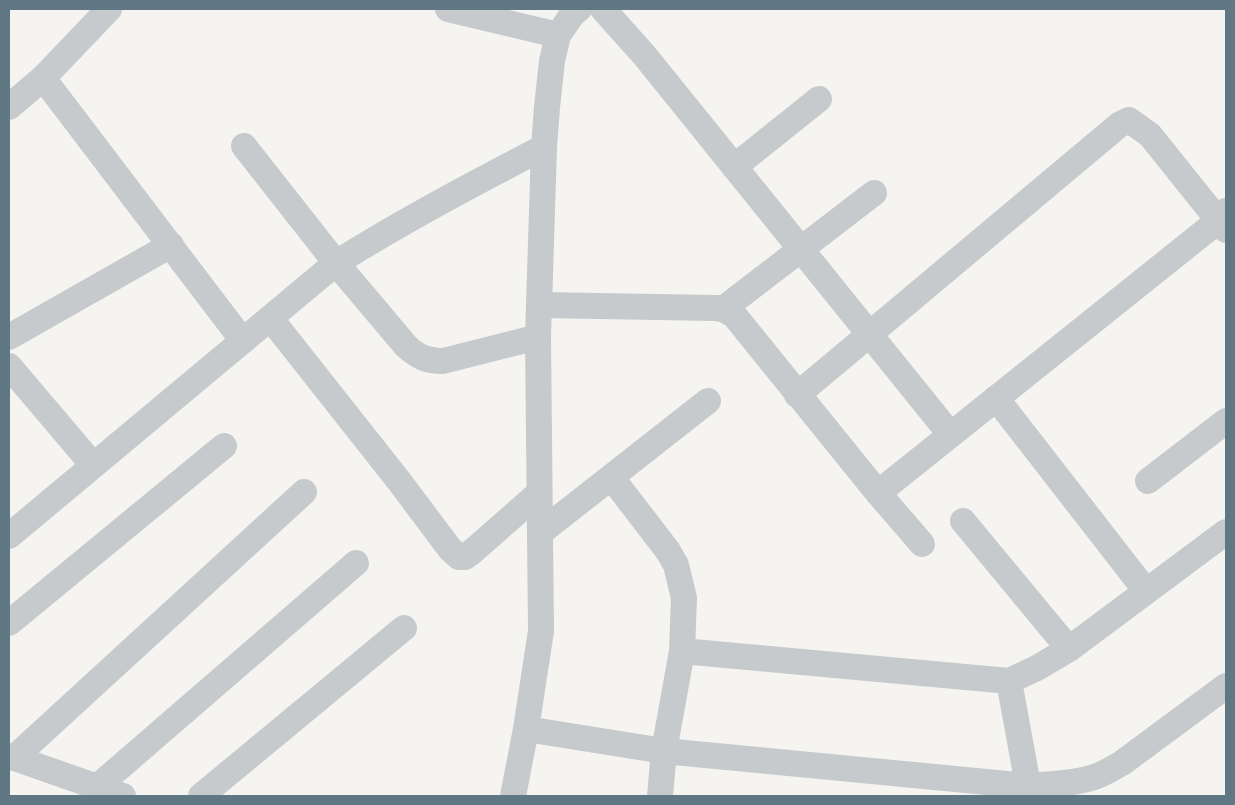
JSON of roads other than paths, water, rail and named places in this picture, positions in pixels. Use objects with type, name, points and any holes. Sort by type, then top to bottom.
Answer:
[{"type":"street","points":[[9,108],[43,78],[109,9]]},
{"type":"street","points":[[448,9],[558,35]]},
{"type":"street","points":[[513,796],[526,729],[541,631],[538,337],[544,147],[552,62],[558,35],[572,15],[579,9]]},
{"type":"street","points":[[603,9],[645,56],[950,434]]},
{"type":"street","points":[[43,78],[243,341]]},
{"type":"street","points":[[734,167],[819,99]]},
{"type":"street","points":[[797,395],[1119,125],[1129,120],[1150,135],[1224,221],[950,434],[878,493]]},
{"type":"street","points":[[244,146],[336,263],[406,346],[417,356],[429,361],[443,361],[538,337]]},
{"type":"street","points":[[9,536],[336,263],[387,231],[544,147]]},
{"type":"street","points":[[724,310],[874,193]]},
{"type":"street","points":[[9,337],[171,245]]},
{"type":"street","points":[[540,305],[724,310],[734,315],[797,395],[922,544]]},
{"type":"street","points":[[271,319],[399,481],[450,549],[459,557],[465,557],[473,551],[539,493]]},
{"type":"street","points":[[9,366],[93,465]]},
{"type":"street","points":[[996,398],[1146,591]]},
{"type":"street","points":[[541,532],[708,401]]},
{"type":"street","points":[[1148,480],[1226,421]]},
{"type":"street","points":[[9,623],[224,446]]},
{"type":"street","points":[[612,478],[668,551],[676,565],[684,598],[682,651],[664,751],[660,796]]},
{"type":"street","points":[[123,796],[11,757],[304,492]]},
{"type":"street","points":[[963,521],[1069,649]]},
{"type":"street","points":[[682,651],[1009,681],[1038,668],[1069,649],[1226,532]]},
{"type":"street","points":[[97,787],[356,563]]},
{"type":"street","points":[[202,796],[404,628]]},
{"type":"street","points":[[1009,681],[1029,791]]},
{"type":"street","points":[[526,729],[664,751],[1029,791],[1080,781],[1108,771],[1226,686]]}]
